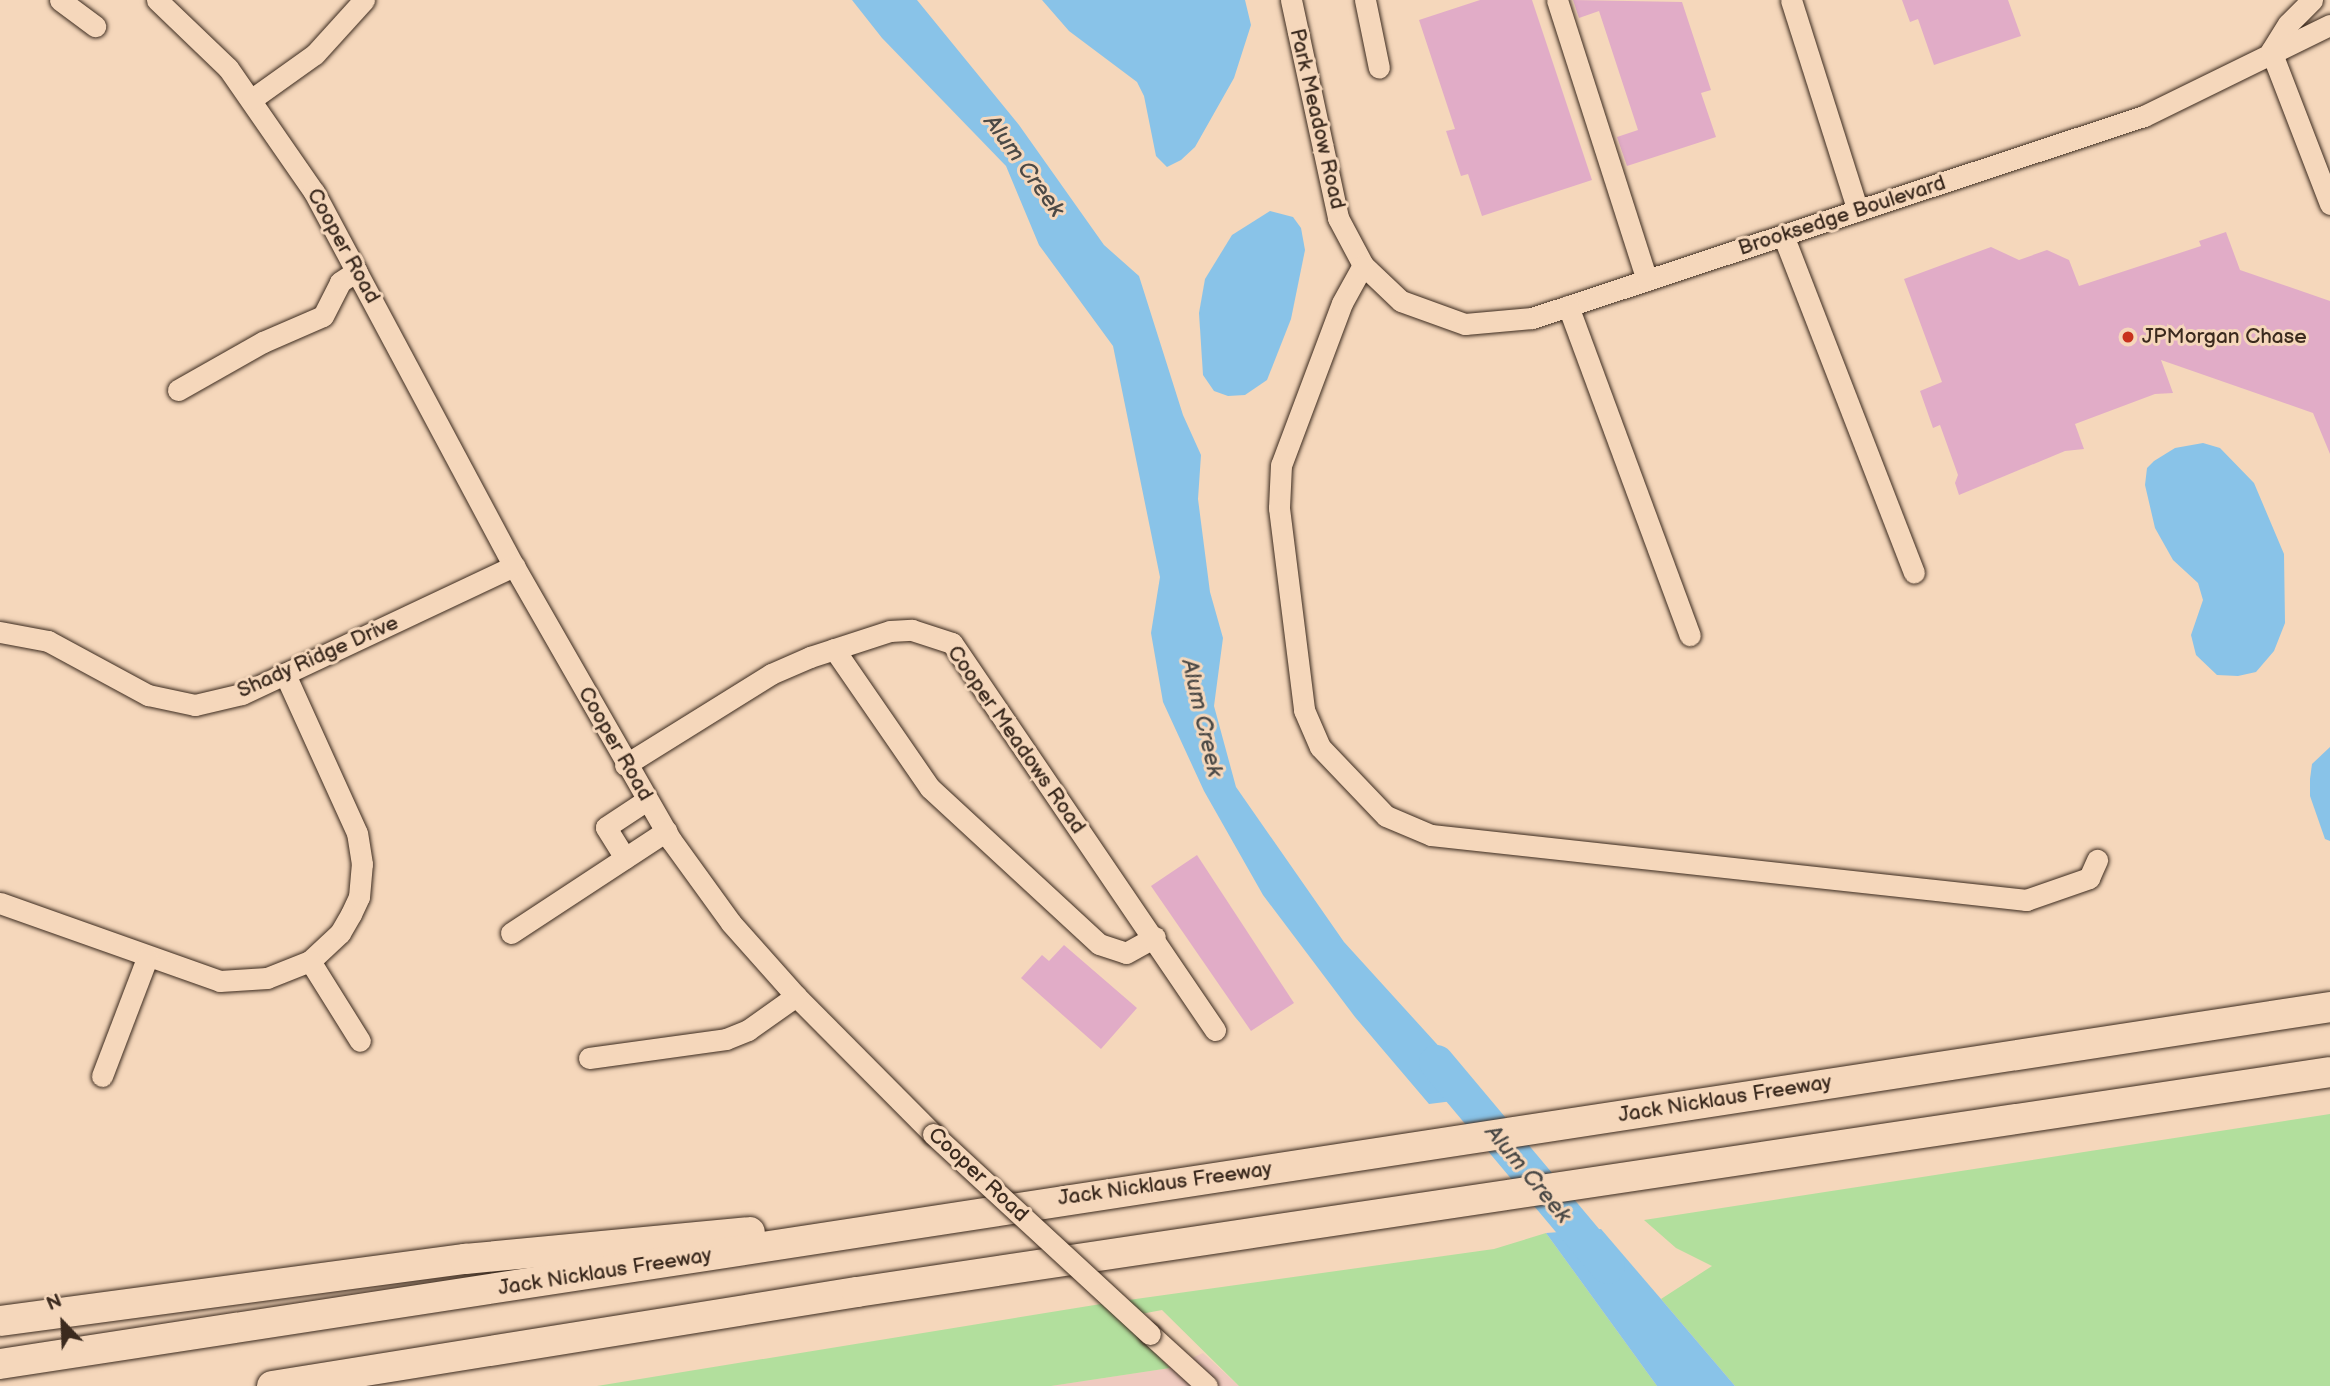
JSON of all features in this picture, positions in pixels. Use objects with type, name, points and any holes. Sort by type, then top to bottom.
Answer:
[{"type":"highway","name":"Jack Nicklaus Freeway","points":[[0,1364],[911,1222],[2330,1007]]},
{"type":"highway","points":[[272,1386],[1636,1174],[2330,1072]]},
{"type":"highway","points":[[0,1321],[465,1259],[701,1235],[911,1222]]},
{"type":"highway","points":[[353,1386],[556,1340]]},
{"type":"street","points":[[60,0],[95,26]]},
{"type":"street","name":"Cooper Road","points":[[157,0],[195,33],[252,99],[314,191],[514,566],[625,765],[666,831],[731,923],[796,996],[933,1134],[1207,1386]]},
{"type":"street","points":[[252,99],[315,54],[364,0]]},
{"type":"street","name":"Park Meadow Road","points":[[1290,0],[1338,218],[1363,265],[1401,301]]},
{"type":"street","points":[[1365,0],[1379,68]]},
{"type":"street","points":[[1557,0],[1647,280]]},
{"type":"street","points":[[1791,0],[1858,211]]},
{"type":"street","name":"Brooksedge Boulevard","points":[[2271,51],[2288,24],[2312,0]]},
{"type":"street","name":"Brooksedge Boulevard","points":[[1401,301],[1465,324],[1532,318],[2144,116],[2271,51],[2299,43],[2330,25]]},
{"type":"street","points":[[2271,51],[2330,204]]},
{"type":"street","points":[[1783,235],[1914,573]]},
{"type":"street","points":[[1363,265],[1342,303],[1281,465],[1279,508],[1304,710],[1320,747],[1386,816],[1431,835],[2026,900],[2089,878],[2097,860]]},
{"type":"street","points":[[178,390],[263,342],[323,316],[340,282],[357,271]]},
{"type":"street","points":[[1568,306],[1690,635]]},
{"type":"street","name":"Shady Ridge Drive","points":[[0,632],[48,641],[148,695],[195,705],[242,694],[514,566]]},
{"type":"street","name":"Cooper Meadows Road","points":[[625,765],[771,674],[834,649],[890,631],[912,629],[952,643],[1155,937],[1214,1030]]},
{"type":"street","points":[[834,649],[930,788],[1099,944],[1126,953],[1155,937]]},
{"type":"street","points":[[0,903],[147,958],[232,981],[267,978],[310,961],[340,933],[351,914],[359,897],[362,864],[357,834],[285,674]]},
{"type":"street","points":[[625,858],[606,827],[647,800]]},
{"type":"street","points":[[511,933],[666,831]]},
{"type":"street","points":[[102,1076],[147,958]]},
{"type":"street","points":[[310,961],[360,1041]]},
{"type":"street","points":[[589,1058],[726,1039],[748,1030],[796,996]]},
{"type":"shaded area","points":[[1203,1353],[1239,1386],[1051,1386],[1170,1368]]},
{"type":"green space","points":[[2330,1114],[2330,1386],[1735,1386],[1661,1299],[1712,1266],[1676,1248],[1644,1220]]},
{"type":"green space","points":[[1546,1233],[1657,1386],[1239,1386],[1162,1310],[1120,1318],[1170,1368],[1051,1386],[597,1386],[1107,1303],[1494,1249]]},
{"type":"water","points":[[852,0],[917,0],[1019,125],[1104,245],[1139,276],[1183,415],[1201,455],[1198,499],[1210,592],[1223,638],[1214,706],[1236,787],[1344,942],[1485,1097],[1429,1104],[1355,1017],[1263,895],[1204,791],[1163,702],[1151,633],[1160,577],[1113,346],[1039,245],[1006,166],[882,38]]},
{"type":"water","points":[[1042,0],[1245,0],[1251,25],[1234,78],[1195,147],[1181,160],[1167,167],[1156,156],[1144,96],[1137,82],[1069,31]]},
{"type":"water","points":[[1270,211],[1293,217],[1301,228],[1305,250],[1291,319],[1267,380],[1245,395],[1228,396],[1214,391],[1203,375],[1199,313],[1205,279],[1232,235]]},
{"type":"water","points":[[2203,443],[2220,448],[2254,483],[2284,554],[2285,623],[2274,651],[2256,672],[2238,676],[2217,675],[2196,655],[2191,635],[2203,600],[2198,583],[2173,560],[2155,528],[2145,485],[2147,468],[2154,461],[2175,448]]},
{"type":"water","points":[[2330,747],[2330,841],[2325,839],[2310,796],[2310,779],[2312,764]]},
{"type":"water","points":[[1601,1229],[1735,1386],[1657,1386],[1546,1233]]},
{"type":"building","points":[[1480,0],[1532,0],[1592,180],[1482,216],[1468,174],[1461,176],[1446,131],[1455,129],[1419,20]]},
{"type":"building","points":[[1573,0],[1682,2],[1711,90],[1701,93],[1716,137],[1627,166],[1617,137],[1638,130],[1599,11],[1579,18]]},
{"type":"building","points":[[1902,0],[2008,0],[2021,36],[1934,65],[1918,19],[1910,22]]},
{"type":"building","name":"JPMorgan Chase","points":[[2226,232],[2240,270],[2330,301],[2330,454],[2313,413],[2161,360],[2173,393],[2155,394],[2075,424],[2084,449],[2065,451],[1959,495],[1955,483],[1958,475],[1940,425],[1933,428],[1920,391],[1942,382],[1904,279],[1991,247],[2019,260],[2047,250],[2069,260],[2079,286],[2201,246],[2199,241]]},
{"type":"building","points":[[1197,855],[1294,1003],[1251,1031],[1151,886]]},
{"type":"building","points":[[1064,945],[1137,1008],[1101,1049],[1021,978],[1042,955],[1049,961]]},
{"type":"waterway","name":"Alum Creek","points":[[1436,1062],[1607,1266]]},
{"type":"place","name":"JPMorgan Chase","points":[[2128,337]]}]
